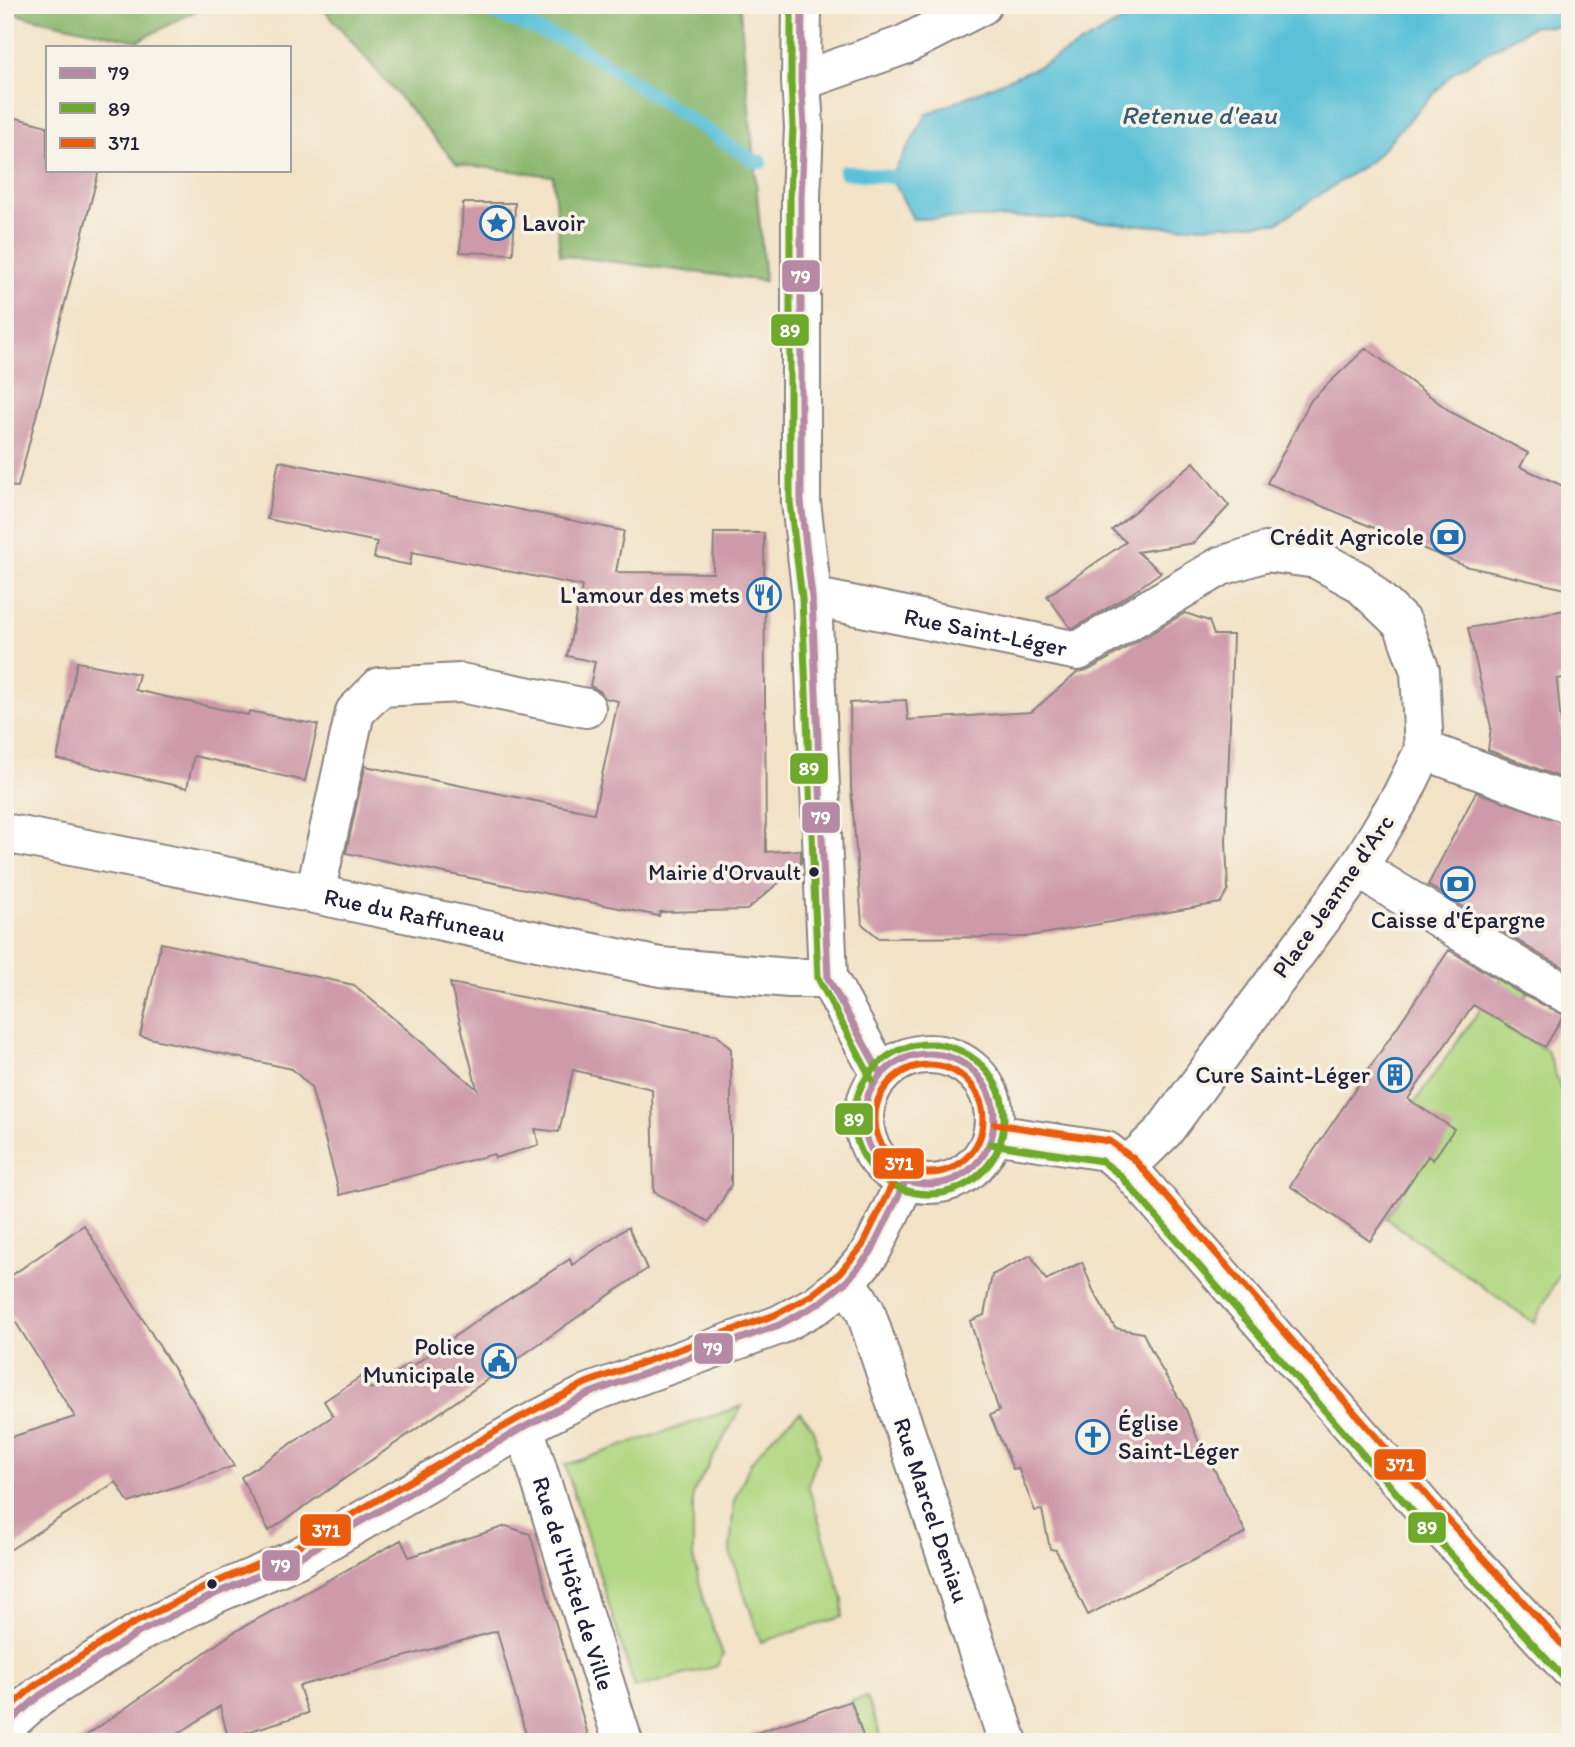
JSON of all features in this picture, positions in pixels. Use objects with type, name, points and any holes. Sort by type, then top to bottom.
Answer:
[{"type":"street","points":[[802,5],[801,81],[804,127],[801,197],[801,502],[812,597],[828,978],[881,1075]]},
{"type":"street","points":[[801,81],[904,45],[982,5]]},
{"type":"street","name":"Place Jeanne d'Arc","points":[[1127,1167],[1164,1131],[1358,867],[1402,795],[1424,750],[1420,671],[1403,624],[1359,582],[1317,559],[1266,552],[1222,566]]},
{"type":"street","name":"Rue Saint-Léger","points":[[812,597],[1078,651],[1222,566]]},
{"type":"street","points":[[315,894],[355,712],[380,687],[461,683],[586,708]]},
{"type":"street","points":[[1424,750],[1570,804]]},
{"type":"street","name":"Rue du Raffuneau","points":[[5,833],[315,894],[660,967],[790,978],[828,978]]},
{"type":"street","points":[[1358,867],[1534,976],[1570,995]]},
{"type":"street","points":[[925,1054],[948,1057],[970,1068],[986,1087],[994,1110],[993,1134],[980,1159],[960,1177],[933,1185],[906,1180],[887,1170],[874,1154],[866,1135],[864,1113],[869,1093],[881,1075],[901,1060],[925,1054]]},
{"type":"street","points":[[993,1134],[1106,1151],[1127,1167],[1418,1502],[1570,1669]]},
{"type":"street","points":[[5,1726],[39,1696],[138,1633],[217,1593],[296,1559],[524,1427],[590,1393],[779,1325],[818,1304],[847,1281],[872,1252],[906,1180]]},
{"type":"street","name":"Rue Marcel Deniau","points":[[847,1281],[865,1310],[1008,1742]]},
{"type":"street","name":"Rue de l'Hôtel de Ville","points":[[524,1427],[623,1742]]},
{"type":"green space","points":[[5,5],[206,5],[138,41],[5,12]]},
{"type":"green space","points":[[320,5],[732,5],[740,9],[765,281],[560,255],[553,176],[457,164]]},
{"type":"green space","points":[[1505,974],[1530,988],[1507,1029],[1547,1050],[1570,1116],[1570,1253],[1534,1323],[1386,1218],[1402,1194],[1391,1187],[1360,1180]]},
{"type":"green space","points":[[742,1406],[693,1493],[693,1557],[704,1602],[723,1655],[717,1666],[635,1688],[565,1465]]},
{"type":"green space","points":[[800,1412],[813,1428],[819,1454],[808,1485],[843,1600],[842,1617],[761,1642],[730,1552],[734,1501],[751,1462],[775,1434]]},
{"type":"green space","points":[[867,1697],[883,1742],[865,1742],[851,1701]]},
{"type":"water","name":"Retenue d'eau","points":[[1151,5],[1570,5],[1570,27],[1534,26],[1454,72],[1371,161],[1277,223],[1169,227],[1033,217],[913,219],[891,177],[927,114],[1044,64]]},
{"type":"building","points":[[5,115],[46,126],[46,172],[98,172],[18,487],[5,486]]},
{"type":"building","points":[[463,203],[515,203],[513,254],[460,252]]},
{"type":"building","points":[[1366,348],[1451,412],[1528,453],[1520,467],[1570,489],[1570,590],[1465,566],[1267,483],[1311,400]]},
{"type":"building","points":[[279,461],[624,531],[616,572],[713,573],[714,533],[764,533],[766,852],[801,850],[801,863],[747,910],[660,912],[659,916],[346,853],[365,766],[594,813],[618,701],[605,698],[600,691],[590,686],[595,662],[567,656],[582,586],[412,552],[410,565],[374,558],[377,542],[267,519]]},
{"type":"building","points":[[1194,462],[1229,506],[1194,543],[1137,552],[1161,572],[1132,593],[1074,628],[1070,627],[1047,596],[1126,542],[1112,530]]},
{"type":"building","points":[[1570,609],[1570,677],[1557,679],[1562,737],[1570,740],[1570,781],[1488,750],[1491,727],[1468,628]]},
{"type":"building","points":[[1185,613],[1209,621],[1214,635],[1233,635],[1226,841],[1228,891],[1220,903],[1025,937],[879,938],[862,924],[851,787],[850,703],[906,700],[908,720],[1031,712],[1078,672],[1089,670]]},
{"type":"building","points":[[77,662],[139,674],[135,690],[248,715],[249,711],[318,725],[305,781],[194,756],[187,788],[57,759]]},
{"type":"building","points":[[1476,792],[1570,825],[1570,970],[1544,957],[1428,885]]},
{"type":"building","points":[[161,943],[354,985],[477,1089],[450,983],[717,1035],[731,1049],[731,1185],[709,1222],[654,1192],[652,1089],[573,1070],[559,1132],[535,1129],[539,1145],[495,1158],[494,1154],[340,1195],[311,1087],[292,1069],[140,1036]]},
{"type":"building","name":"Cure Saint-Léger","points":[[1449,950],[1523,995],[1564,1015],[1545,1047],[1473,1005],[1408,1099],[1454,1129],[1433,1160],[1428,1156],[1370,1241],[1290,1186]]},
{"type":"building","points":[[84,1225],[234,1466],[129,1503],[116,1482],[5,1553],[5,1439],[75,1417],[5,1305],[5,1280]]},
{"type":"building","points":[[628,1227],[647,1269],[269,1531],[241,1477],[333,1416],[324,1401],[362,1376],[371,1389],[409,1364],[411,1367],[570,1259],[572,1265]]},
{"type":"building","name":"Église Saint-Léger","points":[[1031,1255],[1046,1280],[1082,1262],[1093,1290],[1115,1328],[1143,1333],[1186,1410],[1208,1465],[1212,1465],[1246,1533],[1088,1615],[1056,1550],[1050,1549],[1042,1510],[1035,1511],[1018,1468],[1013,1469],[990,1415],[999,1411],[970,1321],[984,1315],[992,1275]]},
{"type":"building","points":[[506,1526],[530,1534],[590,1742],[528,1742],[497,1631],[299,1686],[308,1713],[228,1738],[220,1706],[166,1742],[77,1742],[234,1632],[401,1540],[409,1557]]},
{"type":"building","points":[[851,1701],[865,1742],[751,1742],[750,1735]]},
{"type":"waterway","points":[[473,5],[576,45],[754,161],[761,162]]},
{"type":"waterway","points":[[845,172],[891,177]]},
{"type":"transit line","name":"89","points":[[791,5],[793,127],[790,197],[790,502],[802,598],[818,978],[872,1080]]},
{"type":"transit line","name":"79","points":[[802,5],[801,81],[804,127],[801,197],[801,502],[812,597],[828,978],[881,1075]]},
{"type":"transit line","name":"89","points":[[929,1044],[958,1050],[982,1066],[998,1090],[1004,1119],[998,1148],[982,1172],[958,1188],[929,1194],[900,1188],[876,1172],[860,1148],[854,1119],[860,1090],[876,1066],[900,1050],[929,1044]]},
{"type":"transit line","name":"79","points":[[929,1054],[954,1059],[975,1073],[989,1094],[994,1119],[989,1144],[975,1165],[954,1179],[929,1184],[904,1179],[883,1165],[869,1144],[864,1119],[869,1094],[883,1073],[904,1059],[929,1054]]},
{"type":"transit line","name":"371","points":[[929,1065],[950,1069],[967,1081],[979,1098],[983,1119],[979,1140],[967,1157],[950,1169],[929,1173],[908,1169],[891,1157],[879,1140],[875,1119],[879,1098],[891,1081],[908,1069],[929,1065]]},
{"type":"transit line","name":"371","points":[[995,1124],[1109,1141],[1134,1159],[1449,1521],[1570,1653]]},
{"type":"transit line","name":"89","points":[[991,1144],[1102,1161],[1120,1175],[1433,1535],[1562,1676]]},
{"type":"transit line","name":"371","points":[[5,1712],[33,1687],[132,1624],[212,1584],[291,1550],[519,1418],[586,1383],[775,1315],[812,1295],[840,1273],[862,1246],[897,1175]]},
{"type":"transit line","name":"79","points":[[5,1726],[39,1696],[138,1633],[217,1593],[296,1559],[524,1427],[590,1393],[779,1325],[818,1304],[847,1281],[871,1252],[906,1180]]},
{"type":"place","name":"Lavoir","points":[[497,223]]},
{"type":"place","name":"Crédit Agricole","points":[[1448,537]]},
{"type":"place","name":"L'amour des mets","points":[[764,595]]},
{"type":"place","name":"Mairie d'Orvault","points":[[814,872]]},
{"type":"place","name":"Caisse d'Épargne","points":[[1458,884]]},
{"type":"place","name":"Cure Saint-Léger","points":[[1395,1075]]},
{"type":"place","name":"Police Municipale","points":[[499,1361]]},
{"type":"place","name":"Église Saint-Léger","points":[[1093,1437]]}]
